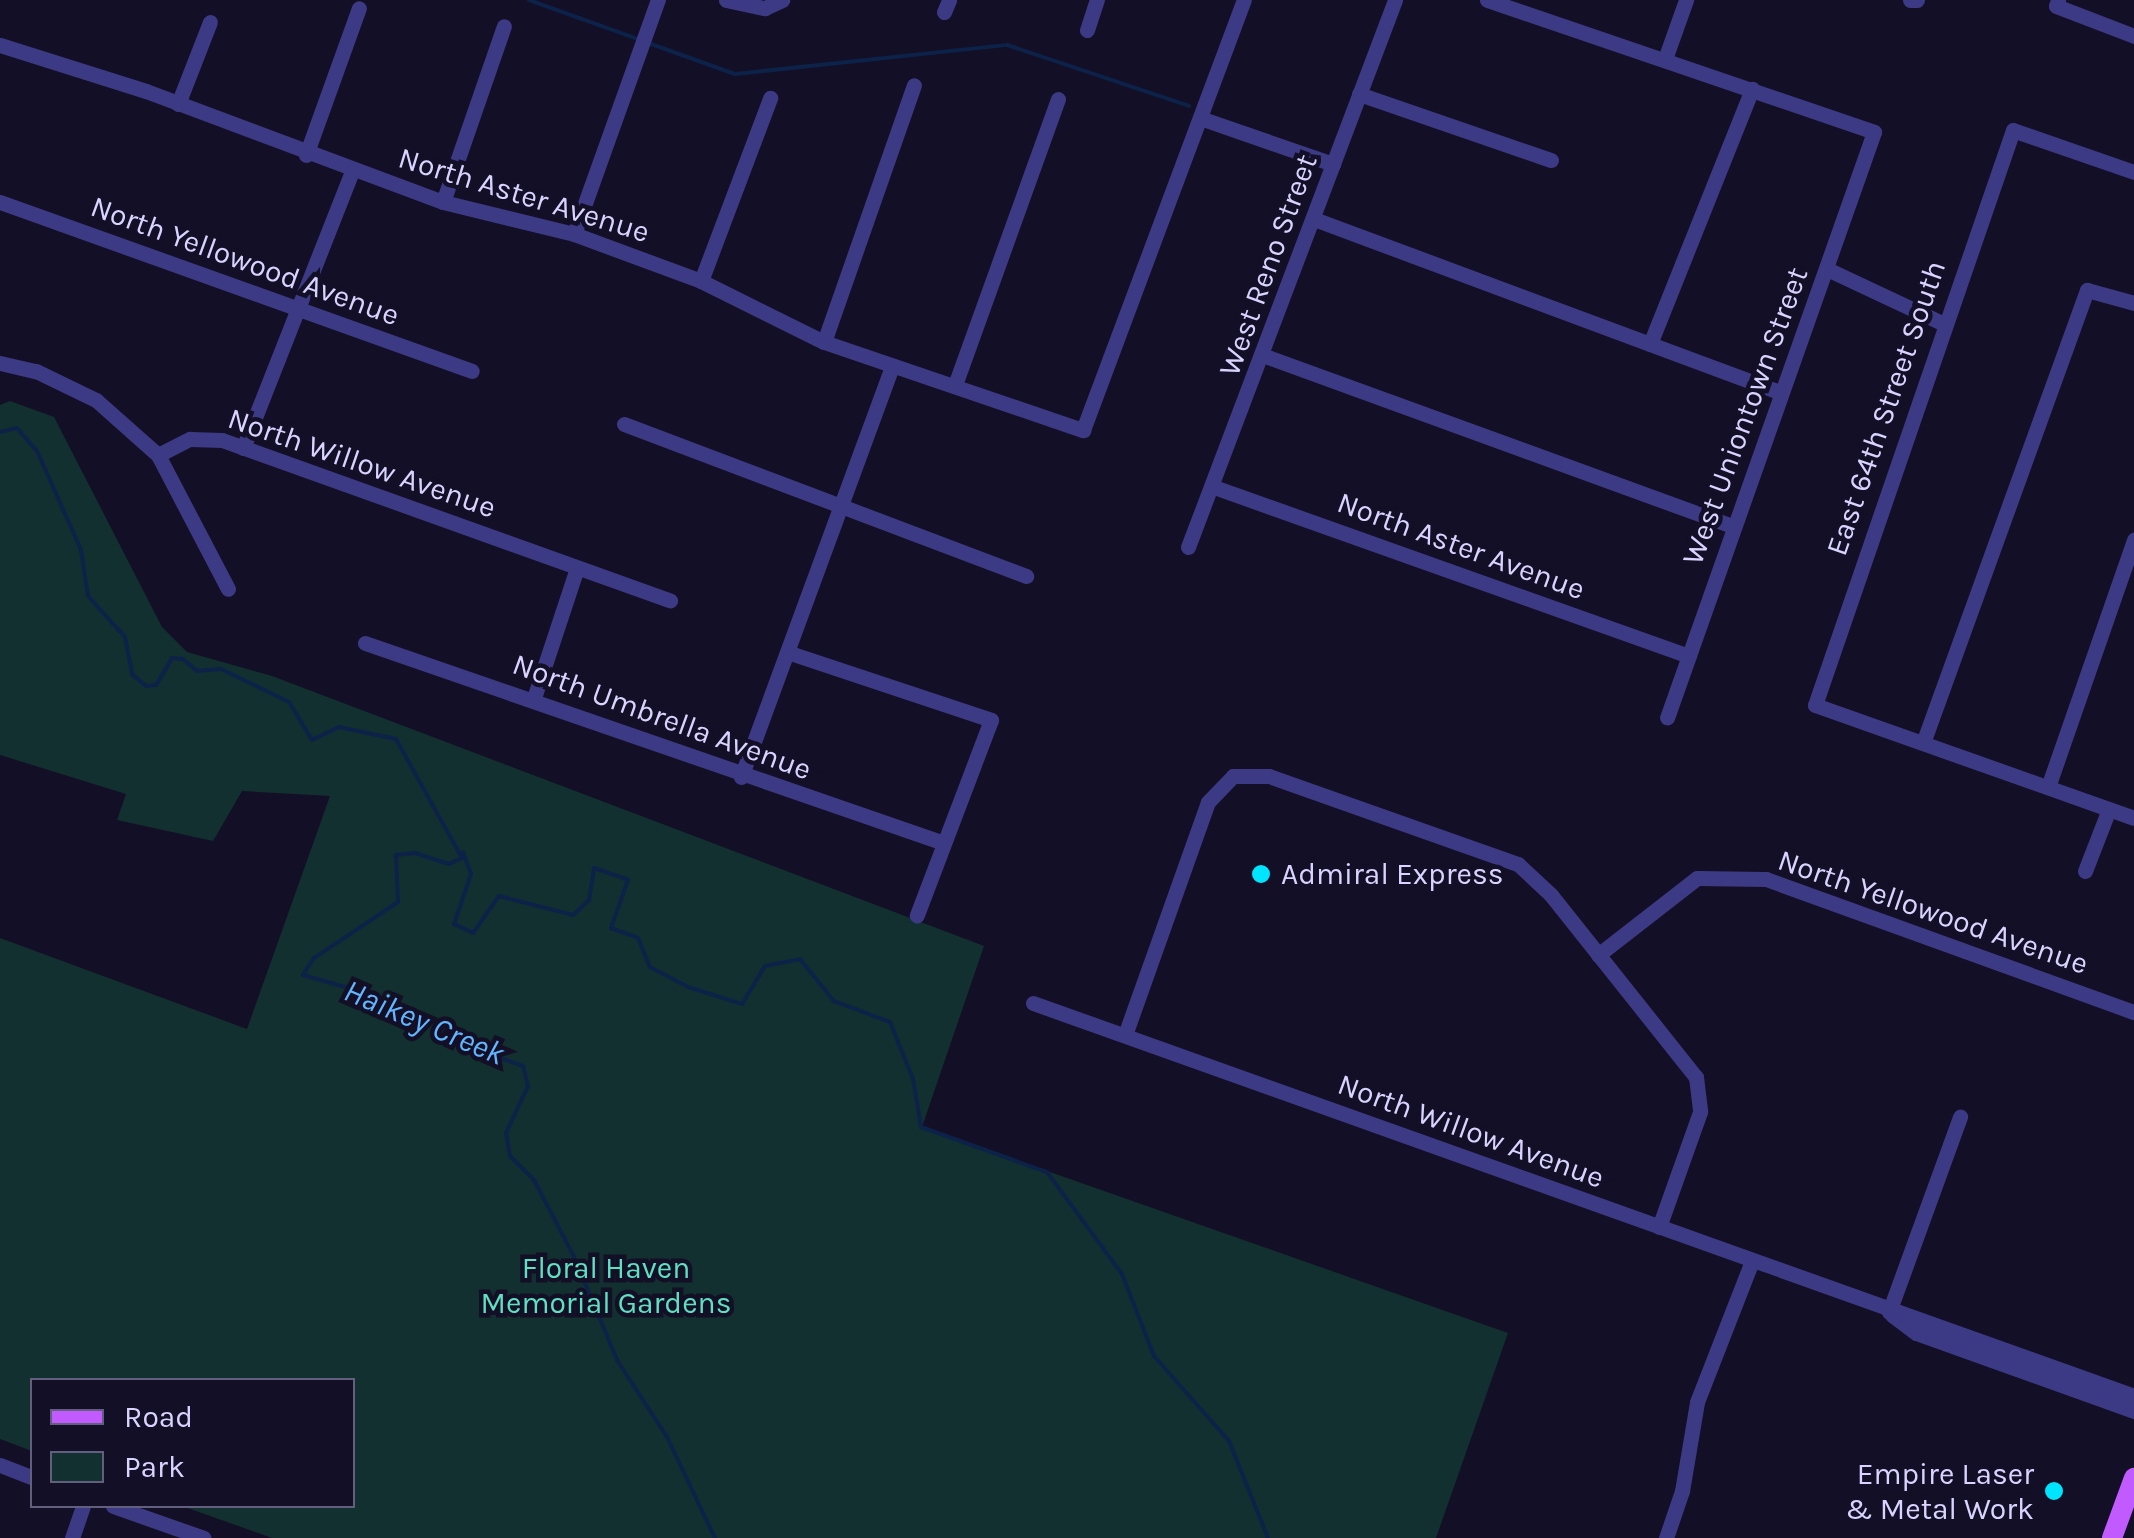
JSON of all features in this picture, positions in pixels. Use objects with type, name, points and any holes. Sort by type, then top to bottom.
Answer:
[{"type":"main road","points":[[2112,1538],[2134,1478]]},
{"type":"street","points":[[574,234],[658,0]]},
{"type":"street","points":[[726,0],[765,8],[782,0]]},
{"type":"street","points":[[1087,30],[1097,0]]},
{"type":"street","points":[[1244,0],[1200,118],[1334,164]]},
{"type":"street","name":"West Reno Street","points":[[1188,547],[1265,356],[1395,0]]},
{"type":"street","points":[[1487,0],[1752,89],[1650,344]]},
{"type":"street","points":[[1665,59],[1686,0]]},
{"type":"street","points":[[2057,3],[2134,36]]},
{"type":"street","points":[[306,155],[359,8]]},
{"type":"street","points":[[178,104],[210,22]]},
{"type":"street","points":[[444,202],[504,26]]},
{"type":"street","name":"North Aster Avenue","points":[[0,45],[178,104],[306,155],[444,202],[574,234],[701,281],[824,342],[1082,430],[1200,118]]},
{"type":"street","points":[[824,342],[914,84]]},
{"type":"street","name":"West Uniontown Street","points":[[1666,718],[1874,132],[1752,89]]},
{"type":"street","points":[[1359,94],[1552,160]]},
{"type":"street","points":[[701,281],[770,98]]},
{"type":"street","points":[[955,384],[1058,99]]},
{"type":"street","name":"East 64th Street South","points":[[1923,743],[1815,705],[1942,323],[2013,130],[2134,172]]},
{"type":"street","points":[[242,448],[352,171]]},
{"type":"street","name":"North Yellowood Avenue","points":[[0,202],[472,371]]},
{"type":"street","points":[[1314,220],[1779,392]]},
{"type":"street","points":[[1826,270],[1942,323]]},
{"type":"street","points":[[2134,304],[2088,290],[1923,743],[2134,818]]},
{"type":"street","points":[[1265,356],[1733,526]]},
{"type":"street","points":[[0,363],[36,371],[96,400],[158,455],[228,589]]},
{"type":"street","points":[[741,777],[790,652],[837,504],[892,366]]},
{"type":"street","points":[[624,424],[1026,576]]},
{"type":"street","name":"North Willow Avenue","points":[[158,455],[204,437],[670,600]]},
{"type":"street","name":"North Aster Avenue","points":[[1214,487],[1689,656]]},
{"type":"street","points":[[2048,787],[2134,540]]},
{"type":"street","points":[[534,698],[577,568]]},
{"type":"street","name":"North Umbrella Avenue","points":[[364,643],[534,698],[741,777],[941,842]]},
{"type":"street","points":[[790,652],[991,720],[941,842],[917,915]]},
{"type":"street","points":[[1124,1036],[1208,802],[1224,781],[1256,772],[1518,864],[1532,873],[1690,1066],[1701,1093],[1658,1227]]},
{"type":"street","points":[[2085,871],[2109,808]]},
{"type":"street","name":"North Yellowood Avenue","points":[[1598,954],[1697,878],[1766,879],[2134,1012]]},
{"type":"street","name":"North Willow Avenue","points":[[1033,1003],[1889,1312],[2134,1396]]},
{"type":"street","points":[[1889,1312],[1960,1116]]},
{"type":"street","points":[[1666,1538],[1682,1492],[1697,1402],[1752,1262]]},
{"type":"street","name":"North Willow Avenue","points":[[1889,1312],[1916,1333],[2134,1411]]},
{"type":"street","points":[[0,1465],[30,1475]]},
{"type":"street","points":[[72,1538],[83,1508]]},
{"type":"street","points":[[119,1508],[204,1538]]},
{"type":"green space","name":"Floral Haven Memorial Gardens","points":[[10,401],[54,417],[162,627],[187,652],[272,676],[984,946],[922,1127],[1508,1333],[1436,1538],[272,1538],[188,1508],[355,1508],[355,1378],[30,1378],[30,1450],[0,1439],[0,938],[247,1029],[330,796],[242,791],[213,841],[117,820],[126,794],[0,755],[0,405]]},
{"type":"waterway","points":[[529,0],[635,38]]},
{"type":"waterway","points":[[651,44],[735,74],[1007,45],[1189,106]]},
{"type":"waterway","name":"Haikey Creek","points":[[0,432],[17,428],[37,451],[81,550],[88,596],[125,637],[132,674],[146,686],[156,685],[172,658],[183,659],[197,671],[221,669],[289,702],[312,740],[339,727],[396,739],[462,858],[449,864],[415,853],[396,855],[398,902],[314,958],[303,975],[345,987],[418,1024],[437,1023],[462,1044],[523,1066],[528,1086],[506,1133],[510,1156],[534,1180],[574,1257],[617,1360],[667,1437],[715,1538]]},
{"type":"waterway","points":[[463,852],[471,874],[454,924],[473,933],[499,896],[573,915],[589,900],[594,868],[628,880],[611,928],[638,938],[650,967],[688,987],[742,1004],[765,966],[800,959],[834,1001],[890,1022],[913,1079],[921,1127],[1047,1172],[1122,1274],[1154,1356],[1229,1441],[1268,1538]]},
{"type":"place","name":"Admiral Express","points":[[1261,874]]},
{"type":"place","name":"Empire Laser & Metal Work","points":[[2054,1491]]}]
